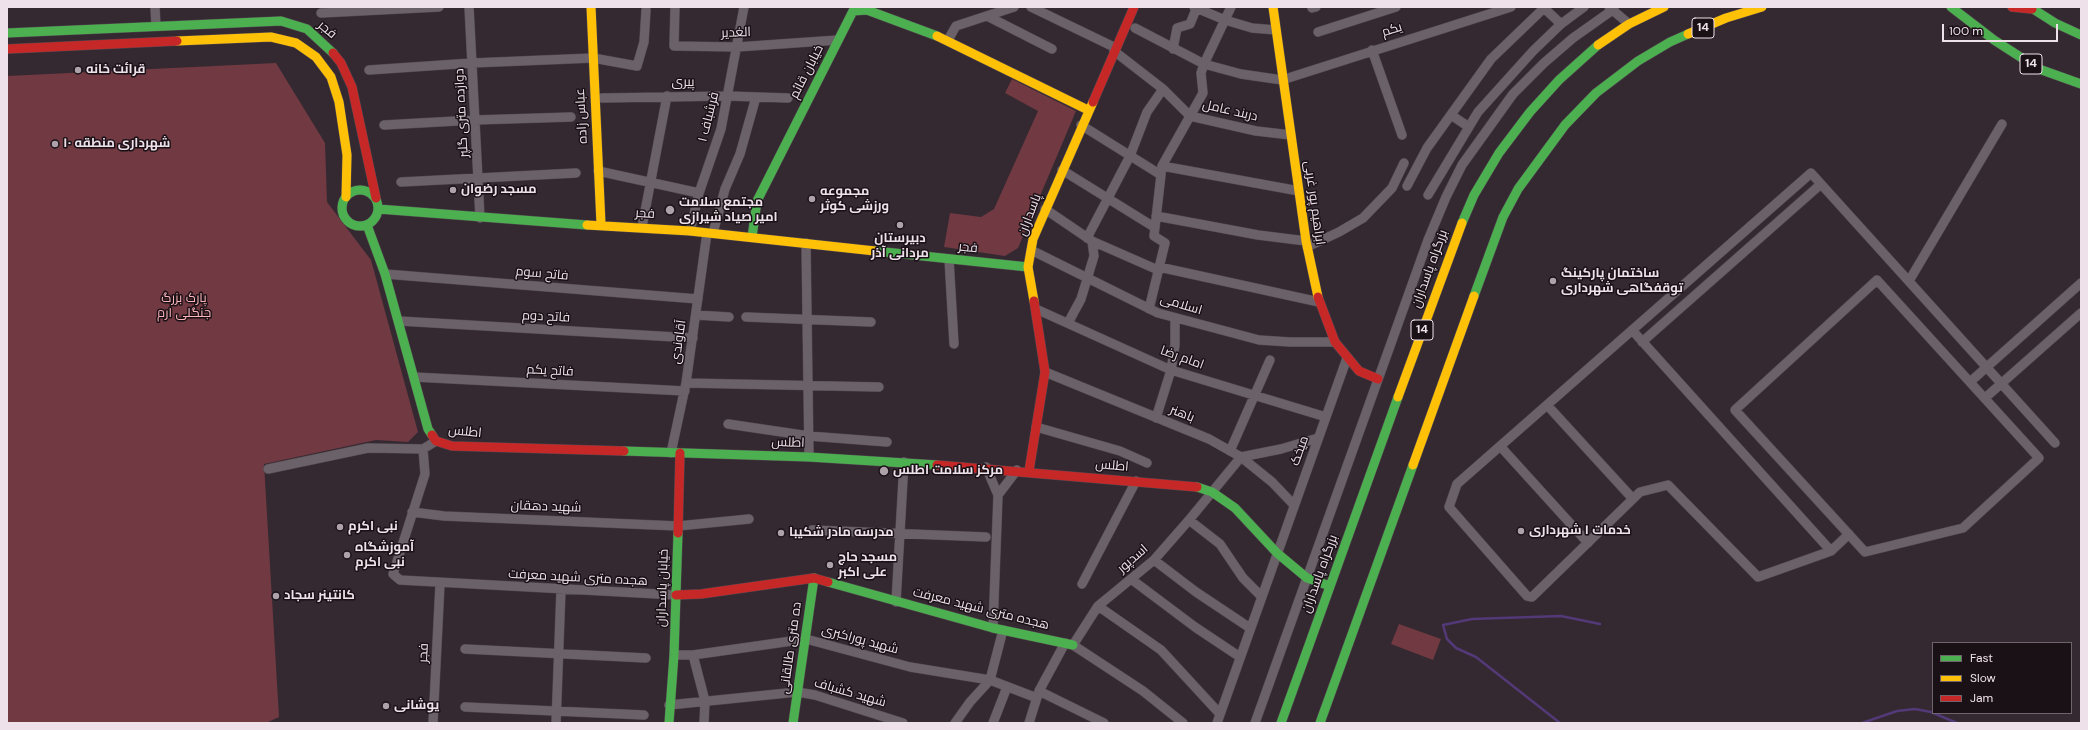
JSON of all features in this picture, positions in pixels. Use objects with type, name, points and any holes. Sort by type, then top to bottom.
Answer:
[{"type":"main road","name":"عباس زاده","points":[[591,7],[601,224]]},
{"type":"main road","name":"پاسداران","points":[[1029,471],[1045,372],[1028,267],[1033,239],[1081,125],[1134,7]]},
{"type":"main road","name":"ابراهیم پور غربی","points":[[1273,7],[1282,80],[1307,244],[1319,302],[1335,342],[1347,358],[1359,371],[1378,379]]},
{"type":"main road","points":[[1644,17],[1652,7]]},
{"type":"main road","name":"بزرگراه پاسداران","points":[[1281,723],[1454,240],[1474,195],[1499,153],[1559,80],[1598,44],[1629,24],[1664,7]]},
{"type":"main road","points":[[1644,17],[1674,7]]},
{"type":"main road","name":"14","points":[[1320,723],[1503,217],[1537,161],[1565,125],[1596,92],[1638,61],[1670,42],[1726,18],[1762,7]]},
{"type":"main road","name":"14","points":[[1951,7],[2014,54],[2039,69],[2081,84]]},
{"type":"main road","points":[[1963,7],[1986,33]]},
{"type":"main road","points":[[2012,7],[2031,8],[2055,23],[2081,35]]},
{"type":"main road","name":"خیابان قائم","points":[[752,237],[757,201],[852,9],[867,10],[948,40],[1088,110]]},
{"type":"main road","points":[[1658,49],[1689,26],[1710,15]]},
{"type":"main road","name":"فجر","points":[[7,33],[281,21],[306,29],[326,44],[342,63],[352,86],[376,198]]},
{"type":"main road","points":[[156,26],[157,42]]},
{"type":"main road","points":[[7,49],[271,37],[296,43],[316,57],[331,77],[339,102],[347,155],[346,197],[342,208],[346,219],[355,226],[367,225],[375,218],[378,209],[376,198],[372,194],[361,190],[355,191],[346,197]]},
{"type":"main road","name":"فجر","points":[[378,209],[480,218],[601,224],[690,231],[1028,267]]},
{"type":"main road","name":"اطلس","points":[[367,225],[385,274],[428,429],[436,441],[452,446],[809,457],[904,462],[1017,470],[1195,486],[1212,492],[1235,508],[1277,553],[1307,578],[1330,586]]},
{"type":"main road","name":"خیابان پاسداران","points":[[669,723],[669,705],[674,655],[680,453]]},
{"type":"main road","name":"هجده متری شهید معرفت","points":[[676,595],[700,594],[814,578],[993,628],[1069,644]]},
{"type":"main road","name":"ده متری طالقانی","points":[[793,723],[814,578]]},
{"type":"street","points":[[155,7],[156,26]]},
{"type":"street","points":[[321,14],[439,7]]},
{"type":"street","name":"دوازده متری گلپر","points":[[469,7],[480,218]]},
{"type":"street","name":"الغدیر","points":[[675,7],[674,46],[737,47],[838,40]]},
{"type":"street","name":"فرشباف ۱","points":[[690,231],[699,194],[721,128],[744,7]]},
{"type":"street","points":[[948,40],[956,26],[1014,7]]},
{"type":"street","name":"دربند عامل","points":[[1031,7],[1115,49],[1162,89],[1190,116],[1256,131],[1291,135]]},
{"type":"street","points":[[1173,49],[1178,28],[1190,24],[1196,7],[1225,20],[1252,28],[1276,30]]},
{"type":"street","points":[[1149,309],[1165,243],[1154,236],[1161,170],[1203,94],[1202,73],[1204,64],[1231,7]]},
{"type":"street","points":[[1318,32],[1373,10],[1396,7]]},
{"type":"street","name":"یکم","points":[[1282,80],[1372,50],[1511,7]]},
{"type":"street","points":[[1428,195],[1478,112],[1504,82],[1561,24],[1584,7]]},
{"type":"street","points":[[1407,186],[1427,148],[1491,59],[1544,8],[1561,24]]},
{"type":"street","points":[[1255,723],[1378,379],[1413,287],[1428,240],[1446,197],[1462,165],[1514,94],[1544,63],[1573,38],[1612,8],[1629,24]]},
{"type":"street","points":[[369,70],[472,63],[593,58],[637,66],[644,42],[646,10]]},
{"type":"street","points":[[988,16],[1052,50]]},
{"type":"street","points":[[1135,28],[1204,64],[1241,74],[1282,80]]},
{"type":"street","points":[[1372,50],[1402,135]]},
{"type":"street","points":[[1068,323],[1081,299],[1094,256],[1090,239],[1108,198],[1130,156],[1147,112],[1162,89]]},
{"type":"street","points":[[642,227],[667,96]]},
{"type":"street","name":"پیری","points":[[602,98],[667,96],[756,96],[788,98]]},
{"type":"street","name":"آقاوندی","points":[[671,453],[686,387],[698,299],[710,233],[725,189],[740,154],[756,96]]},
{"type":"street","points":[[1451,115],[1469,127]]},
{"type":"street","points":[[384,125],[571,117]]},
{"type":"street","points":[[1909,281],[2002,124]]},
{"type":"street","points":[[1081,125],[1130,156],[1161,170],[1299,191]]},
{"type":"street","points":[[1156,216],[1307,244],[1339,232],[1363,218],[1392,188],[1404,163]]},
{"type":"street","points":[[1062,170],[1154,227]]},
{"type":"street","points":[[598,171],[699,194]]},
{"type":"street","points":[[401,182],[576,173]]},
{"type":"street","points":[[1849,534],[1831,551],[1758,578],[1668,485],[1640,492],[1532,596],[1527,596],[1449,507],[1457,484],[1811,173],[2055,443]]},
{"type":"street","points":[[1642,342],[1821,184]]},
{"type":"street","points":[[1046,208],[1090,239],[1158,269],[1319,302]]},
{"type":"street","points":[[806,243],[809,457]]},
{"type":"street","name":"اسلامی","points":[[1031,250],[1149,309],[1175,318],[1259,340],[1335,342]]},
{"type":"street","points":[[949,259],[954,344]]},
{"type":"street","name":"فاتح سوم","points":[[385,274],[698,299]]},
{"type":"street","points":[[1877,280],[1985,398],[2040,458],[1963,528],[1865,552],[1735,410],[1877,280]]},
{"type":"street","points":[[1970,382],[2081,283]]},
{"type":"street","name":"امام رضا","points":[[1036,309],[1171,370],[1326,417]]},
{"type":"street","points":[[1985,398],[2081,313]]},
{"type":"street","points":[[696,315],[729,317]]},
{"type":"street","points":[[746,317],[871,322]]},
{"type":"street","points":[[1156,418],[1171,370],[1175,345],[1175,318]]},
{"type":"street","name":"فاتح دوم","points":[[399,321],[692,338]]},
{"type":"street","points":[[1632,330],[1831,551]]},
{"type":"street","name":"میخک","points":[[1217,723],[1347,358]]},
{"type":"street","points":[[1230,451],[1270,360]]},
{"type":"street","name":"باهنر","points":[[1045,372],[1209,439],[1241,456],[1272,482],[1294,505]]},
{"type":"street","name":"فاتح یکم","points":[[414,377],[686,387]]},
{"type":"street","points":[[686,387],[808,385],[878,387]]},
{"type":"street","points":[[1547,405],[1633,499]]},
{"type":"street","points":[[728,424],[809,436],[887,442]]},
{"type":"street","points":[[1036,428],[1120,451],[1147,463]]},
{"type":"street","points":[[1241,456],[1281,449],[1318,438]]},
{"type":"street","points":[[268,469],[368,448],[423,449],[436,441]]},
{"type":"street","points":[[1500,446],[1588,543]]},
{"type":"street","points":[[412,512],[425,474],[423,449]]},
{"type":"street","name":"اسدپور","points":[[1029,723],[1038,695],[1069,644],[1098,606],[1154,560],[1241,456]]},
{"type":"street","points":[[896,602],[904,462]]},
{"type":"street","points":[[986,468],[998,495],[993,628]]},
{"type":"street","points":[[998,495],[1017,470]]},
{"type":"street","points":[[1082,584],[1136,481]]},
{"type":"street","name":"شهید دهقان","points":[[412,512],[452,517],[678,526],[749,519]]},
{"type":"street","name":"هجده متری شهید معرفت","points":[[412,512],[393,574],[400,580],[440,584],[676,595]]},
{"type":"street","points":[[1189,520],[1220,544],[1243,578],[1261,596]]},
{"type":"street","points":[[812,530],[986,537]]},
{"type":"street","points":[[1154,560],[1196,592],[1250,628]]},
{"type":"street","points":[[1130,579],[1195,627],[1240,657]]},
{"type":"street","name":"فجر","points":[[433,723],[440,584]]},
{"type":"street","points":[[556,723],[561,590]]},
{"type":"street","points":[[1098,606],[1161,650],[1220,714]]},
{"type":"street","points":[[956,723],[970,702],[990,680],[1003,630]]},
{"type":"street","name":"شهید پوراکبری","points":[[674,655],[693,656],[806,639],[910,667],[990,680],[1007,687],[1038,695],[1104,723]]},
{"type":"street","name":"هجده متری شهید معرفت","points":[[1069,644],[1143,691],[1183,723]]},
{"type":"street","points":[[465,648],[646,658]]},
{"type":"street","points":[[693,656],[705,701],[704,723]]},
{"type":"street","points":[[993,723],[1007,687]]},
{"type":"street","name":"شهید کشباف","points":[[669,705],[797,692],[815,695],[903,723]]},
{"type":"street","points":[[465,707],[644,715]]},
{"type":"green space","name":"پارک بزرگ جنگلی ارم","points":[[276,63],[325,143],[327,202],[371,260],[418,432],[408,442],[376,440],[264,464],[279,717],[266,723],[7,723],[7,76]]},
{"type":"green space","points":[[1012,79],[1076,111],[1018,248],[1005,256],[944,247],[950,213],[981,217],[994,209],[1038,111],[1005,93]]},
{"type":"green space","points":[[1399,624],[1441,639],[1433,660],[1391,644]]},
{"type":"waterway","points":[[1560,723],[1476,657],[1456,648],[1447,639],[1443,625],[1472,619],[1561,616],[1600,624]]},
{"type":"waterway","points":[[1862,723],[1897,711],[1915,709],[1932,712]]},
{"type":"waterway","points":[[1936,714],[1957,723]]},
{"type":"traffic: fast","points":[[1951,7],[1994,40],[2039,69],[2081,84]]},
{"type":"traffic: fast","points":[[2030,7],[2055,23],[2081,35]]},
{"type":"traffic: fast","points":[[752,237],[757,201],[853,11],[867,10],[937,36]]},
{"type":"traffic: fast","points":[[7,33],[281,21],[307,29],[333,53]]},
{"type":"traffic: fast","points":[[1474,296],[1503,217],[1518,189],[1565,125],[1596,93],[1638,61],[1670,42],[1688,34]]},
{"type":"traffic: fast","points":[[1462,223],[1474,195],[1499,153],[1530,112],[1559,80],[1598,45]]},
{"type":"traffic: fast","points":[[363,190],[373,195],[377,201],[378,208],[377,215],[373,221],[367,225],[357,226],[347,221],[343,215],[342,205],[347,195],[353,191],[363,190]]},
{"type":"traffic: fast","points":[[378,209],[587,225]]},
{"type":"traffic: fast","points":[[367,225],[385,274],[428,429],[432,435]]},
{"type":"traffic: fast","points":[[875,251],[1028,267]]},
{"type":"traffic: fast","points":[[1281,723],[1398,397]]},
{"type":"traffic: fast","points":[[624,451],[809,457],[937,465]]},
{"type":"traffic: fast","points":[[1320,723],[1413,465]]},
{"type":"traffic: fast","points":[[1197,487],[1212,492],[1235,508],[1277,553],[1307,578],[1330,586]]},
{"type":"traffic: fast","points":[[669,723],[674,655],[678,533]]},
{"type":"traffic: fast","points":[[793,723],[814,578]]},
{"type":"traffic: fast","points":[[828,582],[993,628],[1073,645]]},
{"type":"traffic: slow","points":[[591,7],[601,224]]},
{"type":"traffic: slow","points":[[1273,7],[1306,241],[1318,297]]},
{"type":"traffic: slow","points":[[1598,45],[1629,24],[1664,7]]},
{"type":"traffic: slow","points":[[1688,34],[1726,18],[1762,7]]},
{"type":"traffic: slow","points":[[937,36],[1088,110]]},
{"type":"traffic: slow","points":[[177,41],[271,37],[296,43],[316,57],[331,77],[339,102],[347,155],[346,197]]},
{"type":"traffic: slow","points":[[1034,301],[1028,267],[1033,239],[1093,102]]},
{"type":"traffic: slow","points":[[1398,397],[1462,223]]},
{"type":"traffic: slow","points":[[587,225],[690,231],[875,251]]},
{"type":"traffic: slow","points":[[1413,465],[1474,296]]},
{"type":"traffic: jam","points":[[1093,102],[1134,7]]},
{"type":"traffic: jam","points":[[2012,7],[2032,9]]},
{"type":"traffic: jam","points":[[7,49],[177,41]]},
{"type":"traffic: jam","points":[[333,53],[341,63],[352,87],[376,198]]},
{"type":"traffic: jam","points":[[1318,297],[1335,342],[1359,371],[1378,379]]},
{"type":"traffic: jam","points":[[1029,471],[1045,372],[1034,301]]},
{"type":"traffic: jam","points":[[432,435],[436,441],[452,446],[624,451]]},
{"type":"traffic: jam","points":[[678,533],[680,453]]},
{"type":"traffic: jam","points":[[937,465],[1197,487]]},
{"type":"traffic: jam","points":[[676,595],[701,594],[814,578],[828,582]]},
{"type":"place","name":"قرائت خانه","points":[[78,70]]},
{"type":"place","name":"شهرداری منطقه ۱۰","points":[[55,144]]},
{"type":"place","name":"مسجد رضوان","points":[[453,190]]},
{"type":"place","name":"مجموعه ورزشی کوثر","points":[[812,199]]},
{"type":"place","name":"مجتمع سلامت امیر صیاد شیرازی","points":[[670,210]]},
{"type":"place","name":"دبیرستان مردانی آذر","points":[[900,225]]},
{"type":"place","name":"ساختمان پارکینگ توقفگاهی شهرداری","points":[[1553,281]]},
{"type":"place","name":"مرکز سلامت اطلس","points":[[884,471]]},
{"type":"place","name":"نبی اکرم","points":[[340,527]]},
{"type":"place","name":"خدمات ۱ شهرداری","points":[[1521,531]]},
{"type":"place","name":"مدرسه مادر شکیبا","points":[[781,533]]},
{"type":"place","name":"آموزشگاه نبی اکرم","points":[[347,555]]},
{"type":"place","name":"مسجد حاج علی اکبر","points":[[830,565]]},
{"type":"place","name":"کانتینر سجاد","points":[[276,596]]},
{"type":"place","name":"یوشانی","points":[[386,706]]}]
